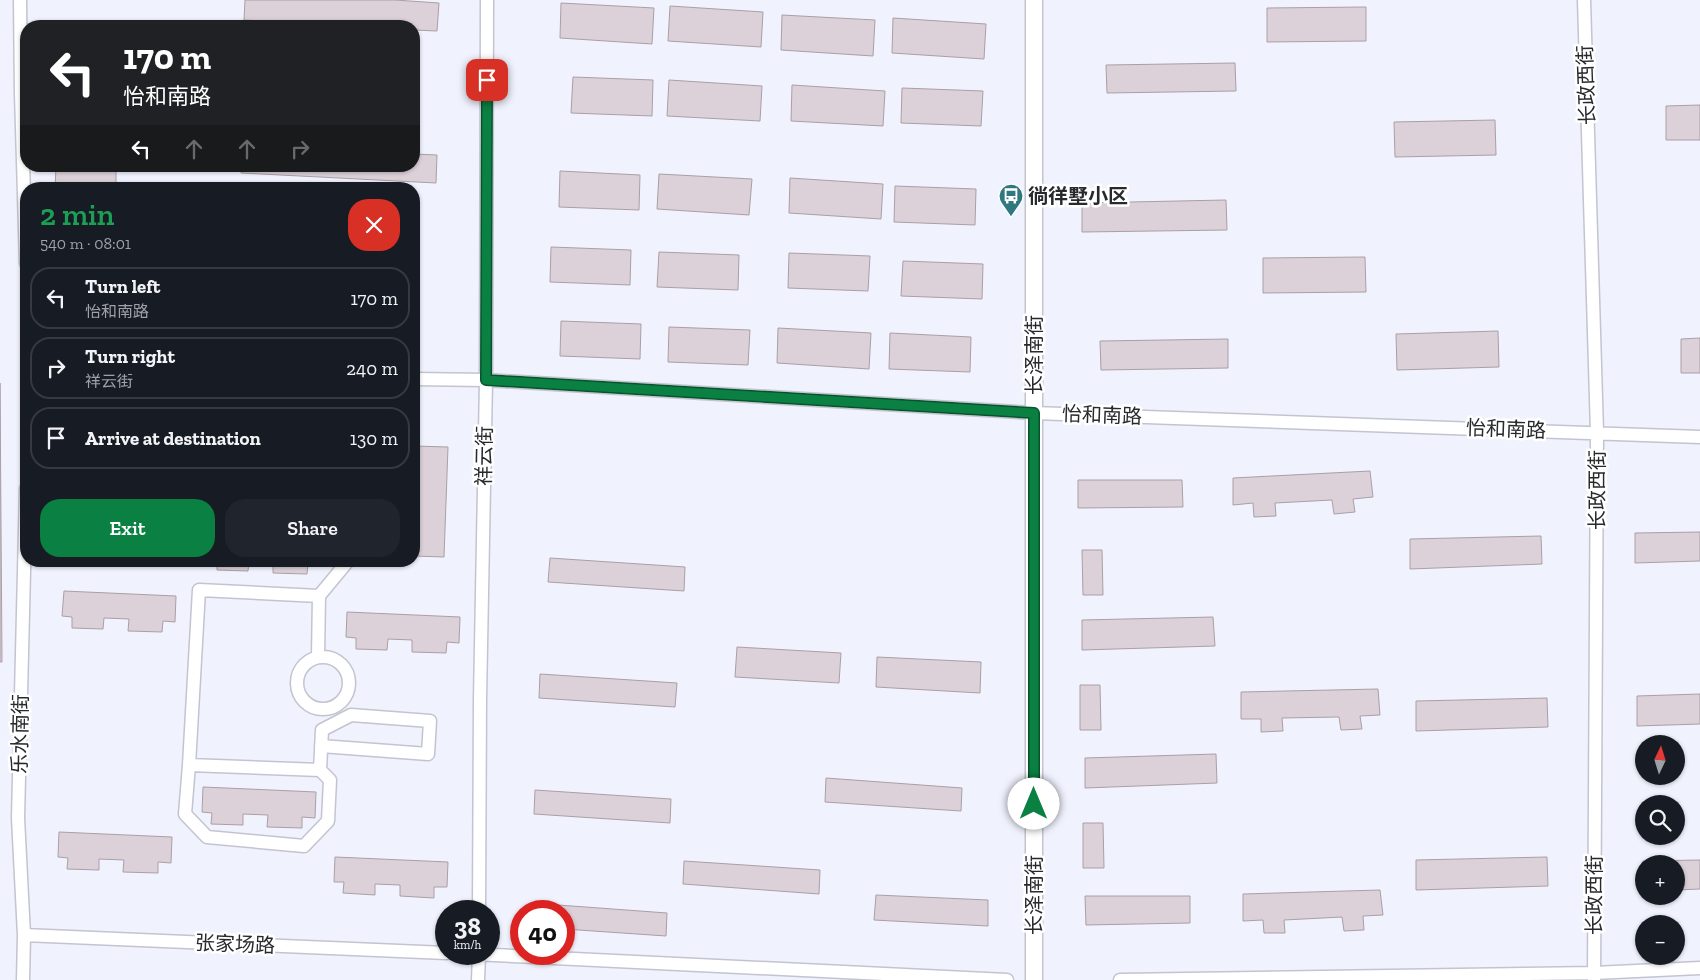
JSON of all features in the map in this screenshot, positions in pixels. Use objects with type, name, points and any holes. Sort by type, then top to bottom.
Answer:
[{"type":"street","points":[[20,0],[20,20]]},
{"type":"street","name":"祥云街","points":[[479,900],[480,699],[486,380],[487,0]]},
{"type":"street","name":"长泽南街","points":[[1034,0],[1034,980]]},
{"type":"street","name":"长政西街","points":[[1584,0],[1597,432],[1594,976]]},
{"type":"street","name":"怡和南路","points":[[420,379],[486,380],[1034,413],[1700,437]]},
{"type":"street","name":"乐水南街","points":[[24,567],[18,818],[24,935],[24,980]]},
{"type":"street","points":[[318,657],[320,596],[343,567]]},
{"type":"street","points":[[189,765],[320,770],[330,780],[328,821],[304,846],[207,837],[185,814],[199,590],[320,596]]},
{"type":"street","points":[[318,657],[335,659],[341,664],[349,678],[347,694],[336,706],[327,709],[318,709],[302,700],[296,683],[298,674],[303,666],[310,660],[318,657]]},
{"type":"street","points":[[327,709],[335,724]]},
{"type":"street","points":[[320,770],[321,746],[322,730],[351,715],[430,721],[428,754],[321,746]]},
{"type":"street","name":"张家场路","points":[[24,935],[435,953]]},
{"type":"street","points":[[500,955],[1007,980]]},
{"type":"street","points":[[478,965],[478,980]]},
{"type":"street","points":[[1120,980],[1594,976],[1700,968]]},
{"type":"building","points":[[245,0],[395,0],[439,3],[437,31],[420,30],[420,20],[244,20]]},
{"type":"building","points":[[561,3],[654,8],[652,44],[560,38]]},
{"type":"building","points":[[670,6],[763,12],[761,47],[668,41]]},
{"type":"building","points":[[1366,7],[1366,41],[1267,42],[1267,8]]},
{"type":"building","points":[[782,15],[875,20],[873,56],[781,50]]},
{"type":"building","points":[[893,18],[986,24],[984,59],[892,53]]},
{"type":"building","points":[[1235,63],[1236,91],[1107,93],[1106,65]]},
{"type":"building","points":[[573,77],[653,80],[652,116],[571,113]]},
{"type":"building","points":[[669,80],[762,86],[760,121],[667,116]]},
{"type":"building","points":[[792,85],[885,91],[883,126],[791,121]]},
{"type":"building","points":[[902,88],[983,91],[981,126],[901,123]]},
{"type":"building","points":[[1700,105],[1700,140],[1666,140],[1666,106]]},
{"type":"building","points":[[1495,120],[1496,155],[1395,157],[1394,122]]},
{"type":"building","points":[[420,154],[437,155],[436,183],[241,173],[420,172]]},
{"type":"building","points":[[560,171],[640,175],[639,210],[559,207]]},
{"type":"building","points":[[56,172],[116,172],[116,182],[55,182]]},
{"type":"building","points":[[659,174],[752,179],[749,215],[657,209]]},
{"type":"building","points":[[790,178],[883,184],[881,219],[789,213]]},
{"type":"building","points":[[895,186],[976,189],[975,225],[894,222]]},
{"type":"building","points":[[1226,200],[1227,230],[1082,232],[1082,203]]},
{"type":"building","points":[[551,247],[631,250],[630,285],[550,282]]},
{"type":"building","points":[[659,252],[739,255],[738,290],[657,287]]},
{"type":"building","points":[[789,253],[870,256],[868,291],[788,288]]},
{"type":"building","points":[[1365,257],[1366,292],[1263,293],[1263,258]]},
{"type":"building","points":[[903,261],[983,264],[982,299],[901,296]]},
{"type":"building","points":[[561,321],[641,324],[640,359],[560,356]]},
{"type":"building","points":[[669,327],[750,330],[748,365],[668,362]]},
{"type":"building","points":[[778,328],[871,333],[869,369],[777,363]]},
{"type":"building","points":[[1498,331],[1499,367],[1397,370],[1396,334]]},
{"type":"building","points":[[890,333],[971,337],[970,372],[889,369]]},
{"type":"building","points":[[1700,338],[1700,373],[1681,373],[1681,339]]},
{"type":"building","points":[[1228,339],[1228,368],[1101,370],[1100,341]]},
{"type":"building","points":[[0,383],[2,662],[0,662]]},
{"type":"building","points":[[420,446],[448,447],[444,557],[420,556]]},
{"type":"building","points":[[1370,471],[1373,497],[1353,499],[1355,512],[1334,514],[1332,500],[1275,503],[1276,516],[1254,517],[1253,503],[1233,505],[1233,478]]},
{"type":"building","points":[[1078,480],[1182,480],[1183,507],[1078,508]]},
{"type":"building","points":[[1700,532],[1700,561],[1635,563],[1635,533]]},
{"type":"building","points":[[1541,536],[1542,564],[1410,569],[1410,539]]},
{"type":"building","points":[[1082,550],[1102,550],[1103,595],[1083,595]]},
{"type":"building","points":[[550,558],[685,567],[684,591],[548,582]]},
{"type":"building","points":[[217,567],[248,567],[248,571],[217,570]]},
{"type":"building","points":[[273,567],[308,567],[307,574],[273,573]]},
{"type":"building","points":[[64,591],[176,596],[175,622],[163,621],[162,632],[128,631],[129,619],[104,618],[103,629],[72,628],[72,617],[62,616]]},
{"type":"building","points":[[347,612],[460,617],[459,643],[447,642],[446,653],[412,652],[412,640],[388,639],[387,650],[356,649],[356,638],[346,637]]},
{"type":"building","points":[[1213,617],[1215,646],[1082,650],[1082,620]]},
{"type":"building","points":[[737,647],[841,653],[839,683],[735,677]]},
{"type":"building","points":[[877,657],[981,662],[980,693],[876,687]]},
{"type":"building","points":[[540,674],[677,683],[675,707],[539,698]]},
{"type":"building","points":[[1080,685],[1100,685],[1101,730],[1080,730]]},
{"type":"building","points":[[1378,689],[1380,715],[1360,716],[1362,729],[1341,730],[1339,717],[1282,718],[1283,731],[1261,732],[1261,719],[1241,719],[1241,692]]},
{"type":"building","points":[[1700,694],[1700,724],[1637,726],[1637,696]]},
{"type":"building","points":[[1547,698],[1548,727],[1416,731],[1416,701]]},
{"type":"building","points":[[1216,754],[1217,783],[1085,788],[1085,758]]},
{"type":"building","points":[[826,778],[962,788],[961,811],[825,802]]},
{"type":"building","points":[[203,787],[316,792],[315,818],[302,817],[302,828],[267,827],[268,815],[243,814],[243,825],[211,824],[212,813],[202,812]]},
{"type":"building","points":[[535,790],[671,799],[670,823],[534,814]]},
{"type":"building","points":[[1083,823],[1103,823],[1104,868],[1083,868]]},
{"type":"building","points":[[59,832],[172,837],[171,863],[158,862],[158,873],[123,872],[124,860],[99,859],[99,870],[67,869],[68,858],[58,857]]},
{"type":"building","points":[[335,857],[448,862],[447,887],[434,887],[434,898],[400,896],[400,885],[375,884],[375,895],[343,893],[344,882],[334,882]]},
{"type":"building","points":[[1547,857],[1548,886],[1416,890],[1416,860]]},
{"type":"building","points":[[1685,860],[1700,860],[1700,889],[1685,890]]},
{"type":"building","points":[[684,861],[820,870],[819,894],[683,884]]},
{"type":"building","points":[[1380,890],[1383,915],[1363,916],[1364,930],[1344,931],[1342,917],[1284,920],[1285,933],[1264,933],[1263,920],[1243,921],[1243,894]]},
{"type":"building","points":[[876,895],[988,900],[988,926],[874,920]]},
{"type":"building","points":[[1085,896],[1190,896],[1190,923],[1086,925]]},
{"type":"building","points":[[575,906],[667,913],[666,936],[575,930]]},
{"type":"place","name":"徜徉墅小区","points":[[1011,217]]},
{"type":"route","points":[[487,80],[486,380],[1034,413],[1034,804]]}]
